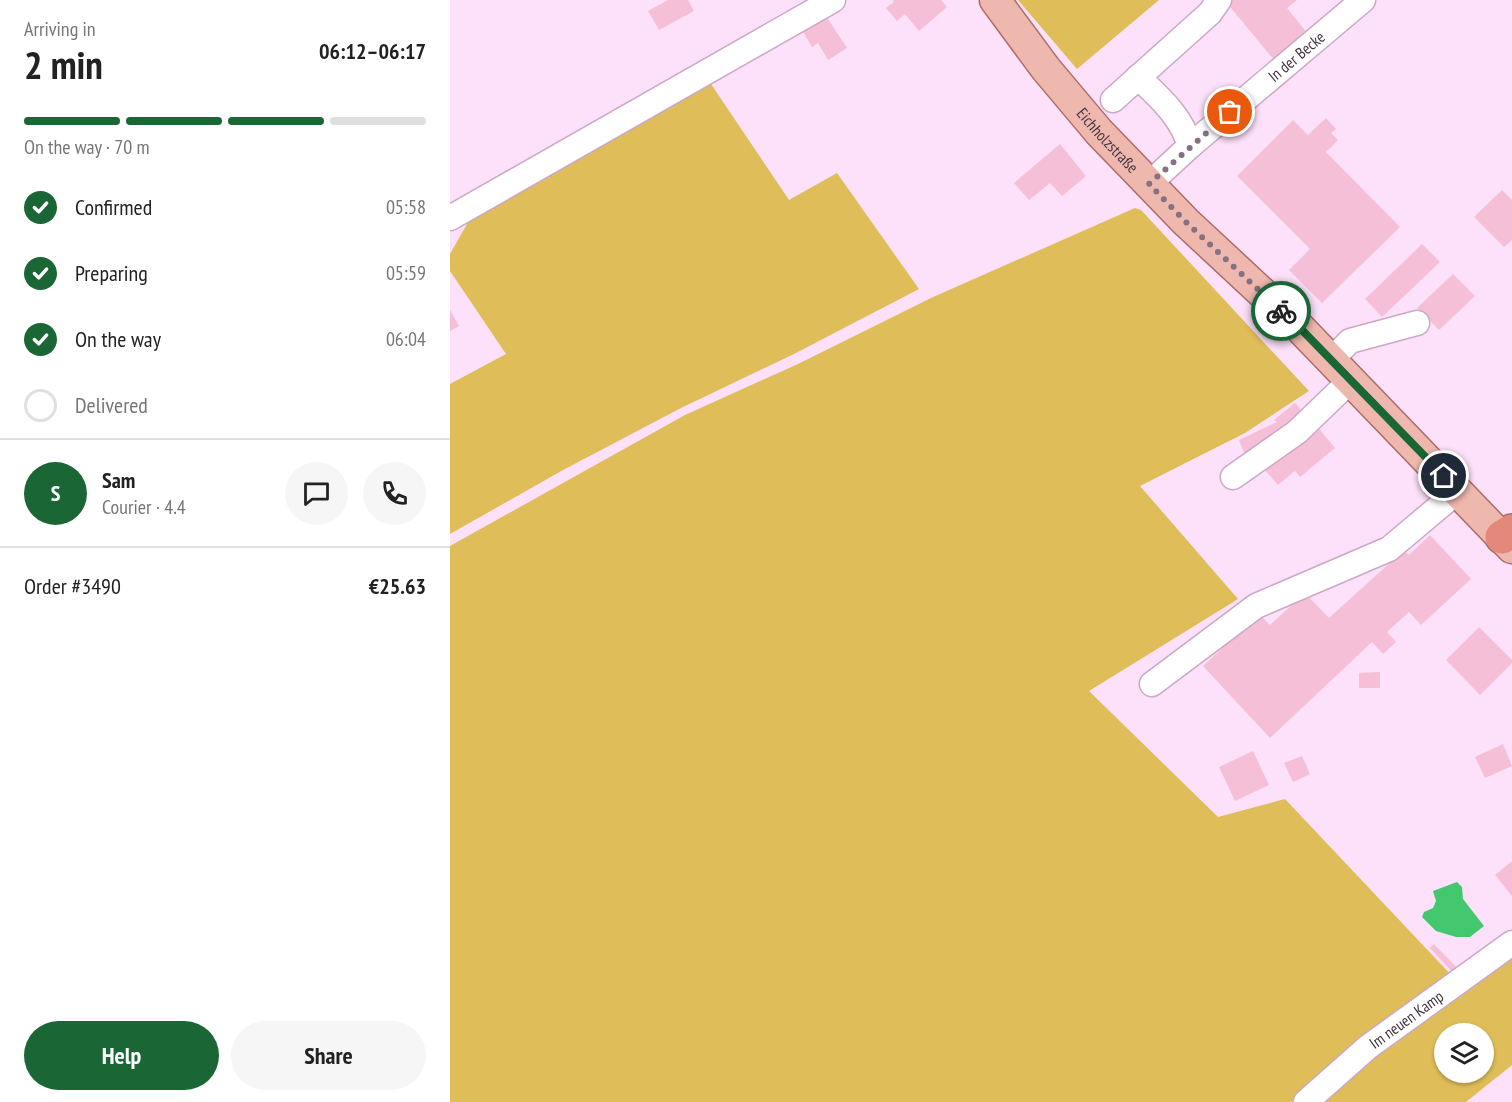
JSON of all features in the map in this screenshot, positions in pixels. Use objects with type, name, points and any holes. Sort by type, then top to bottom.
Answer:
[{"type":"main road","name":"Eichholzstraße","points":[[995,0],[1046,69],[1099,132],[1186,222],[1300,328],[1458,491],[1509,539]]},
{"type":"street","points":[[450,218],[833,0]]},
{"type":"street","points":[[1113,100],[1210,13],[1219,0]]},
{"type":"street","name":"In der Becke","points":[[1149,184],[1190,146],[1364,0]]},
{"type":"street","points":[[1138,77],[1170,108],[1186,133],[1190,146]]},
{"type":"street","points":[[1233,477],[1297,432],[1341,370],[1350,341],[1417,323]]},
{"type":"street","points":[[1152,684],[1256,606],[1389,549],[1458,491]]},
{"type":"street","name":"Im neuen Kamp","points":[[1306,1102],[1368,1047],[1512,943]]},
{"type":"shaded area","points":[[1018,0],[1159,0],[1077,69]]},
{"type":"shaded area","points":[[707,78],[789,200],[837,173],[919,289],[792,355],[681,408],[563,470],[450,534],[450,384],[506,354],[450,271],[450,254],[471,217]]},
{"type":"shaded area","points":[[1135,208],[1141,210],[1309,391],[1245,433],[1140,486],[1238,599],[1089,691],[1218,817],[1285,799],[1453,977],[1357,1042],[1291,1102],[450,1102],[450,546],[685,415],[798,364],[931,298]]},
{"type":"shaded area","points":[[1457,882],[1462,887],[1463,899],[1484,926],[1470,937],[1456,937],[1436,931],[1422,917],[1424,912],[1433,908],[1436,901],[1433,891]]},
{"type":"shaded area","points":[[1512,956],[1512,1065],[1494,1079],[1494,1023],[1434,1023],[1434,1083],[1490,1083],[1466,1102],[1321,1102],[1382,1048]]},
{"type":"building","points":[[668,0],[688,0],[694,11],[659,30],[648,11]]},
{"type":"building","points":[[893,0],[941,0],[947,7],[919,31],[905,14],[897,21],[886,8],[894,2]]},
{"type":"building","points":[[1229,0],[1297,0],[1287,8],[1308,34],[1275,61],[1226,2]]},
{"type":"building","points":[[826,16],[847,48],[828,60],[818,43],[812,47],[802,30]]},
{"type":"building","points":[[1326,118],[1336,129],[1331,133],[1338,140],[1326,152],[1400,227],[1322,303],[1289,270],[1310,249],[1237,176],[1293,120],[1308,135]]},
{"type":"building","points":[[1060,144],[1086,176],[1062,196],[1050,183],[1029,200],[1014,183]]},
{"type":"building","points":[[1502,190],[1512,200],[1512,240],[1504,247],[1474,217]]},
{"type":"building","points":[[1422,244],[1440,262],[1382,317],[1365,299]]},
{"type":"building","points":[[1453,274],[1475,296],[1439,330],[1417,308]]},
{"type":"building","points":[[450,310],[459,326],[450,331]]},
{"type":"building","points":[[1295,403],[1305,415],[1283,432],[1254,447],[1255,450],[1245,455],[1239,440],[1277,422],[1274,420]]},
{"type":"building","points":[[1316,425],[1335,448],[1300,477],[1295,471],[1278,485],[1264,469]]},
{"type":"building","points":[[1430,535],[1471,579],[1421,625],[1409,612],[1387,632],[1396,642],[1383,654],[1372,642],[1270,738],[1203,666],[1259,614],[1270,625],[1305,593],[1329,618],[1404,550],[1409,555]]},
{"type":"building","points":[[1479,627],[1512,660],[1512,663],[1480,695],[1446,660]]},
{"type":"building","points":[[1380,672],[1380,688],[1359,688],[1359,673]]},
{"type":"building","points":[[1503,744],[1512,766],[1485,778],[1475,757]]},
{"type":"building","points":[[1253,751],[1269,785],[1235,801],[1219,767]]},
{"type":"building","points":[[1302,756],[1310,774],[1293,782],[1284,763]]},
{"type":"building","points":[[1512,861],[1512,896],[1495,875]]},
{"type":"building","points":[[1434,944],[1459,970],[1454,974],[1430,948]]},
{"type":"way so far","points":[[1230,112],[1149,184],[1281,311]]},
{"type":"route","points":[[1281,311],[1444,476]]}]
